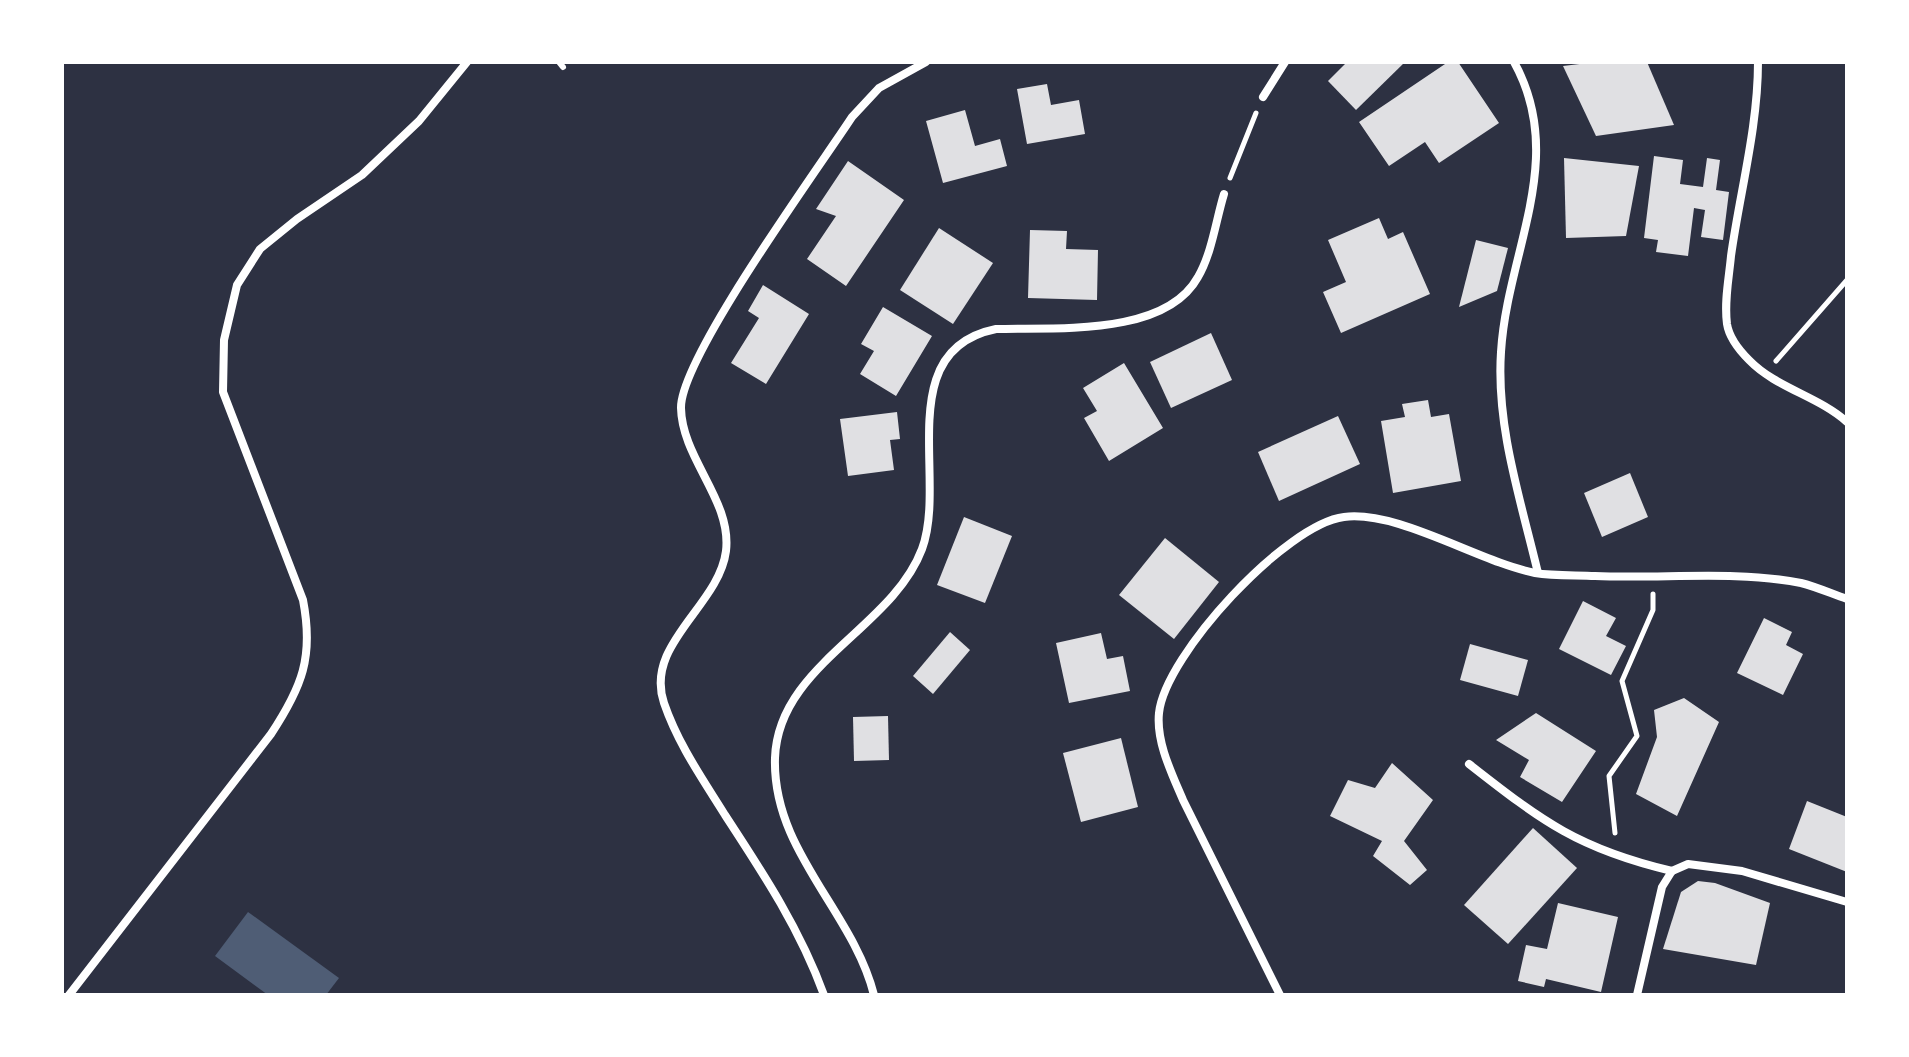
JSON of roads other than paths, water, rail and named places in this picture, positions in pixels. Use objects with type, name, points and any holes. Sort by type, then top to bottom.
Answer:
[{"type":"street","points":[[69,995],[271,734],[294,699],[308,659],[309,629],[303,600],[223,392],[224,340],[237,285],[260,249],[362,175],[419,121],[467,62]]},
{"type":"street","points":[[824,995],[809,953],[786,909],[678,740],[663,699],[663,664],[719,575],[726,552],[725,524],[688,441],[681,406],[696,358],[852,117],[879,88],[926,62]]},
{"type":"street","points":[[1263,97],[1285,62]]},
{"type":"street","points":[[1514,62],[1536,124],[1539,154],[1505,323],[1500,396],[1505,436],[1538,573]]},
{"type":"street","points":[[1758,62],[1758,94],[1726,300],[1727,326],[1735,344],[1766,374],[1807,395],[1847,422]]},
{"type":"street","points":[[864,995],[874,995],[867,969],[808,871],[784,818],[775,755],[788,712],[810,678],[898,588],[922,550],[931,499],[928,407],[937,375],[955,350],[983,331],[1126,322],[1168,308],[1198,278],[1224,194]]},
{"type":"street","points":[[1280,995],[1183,800],[1161,737],[1162,698],[1191,644],[1251,577],[1296,540],[1325,521],[1362,516],[1396,524],[1538,573],[1653,578],[1750,577],[1803,584],[1847,599]]},
{"type":"street","points":[[1469,764],[1545,823],[1618,858],[1672,871],[1688,864],[1707,865],[1847,902]]},
{"type":"street","points":[[1637,995],[1656,901],[1672,871]]},
{"type":"water","points":[[248,912],[339,978],[326,995],[268,995],[215,956]]}]
